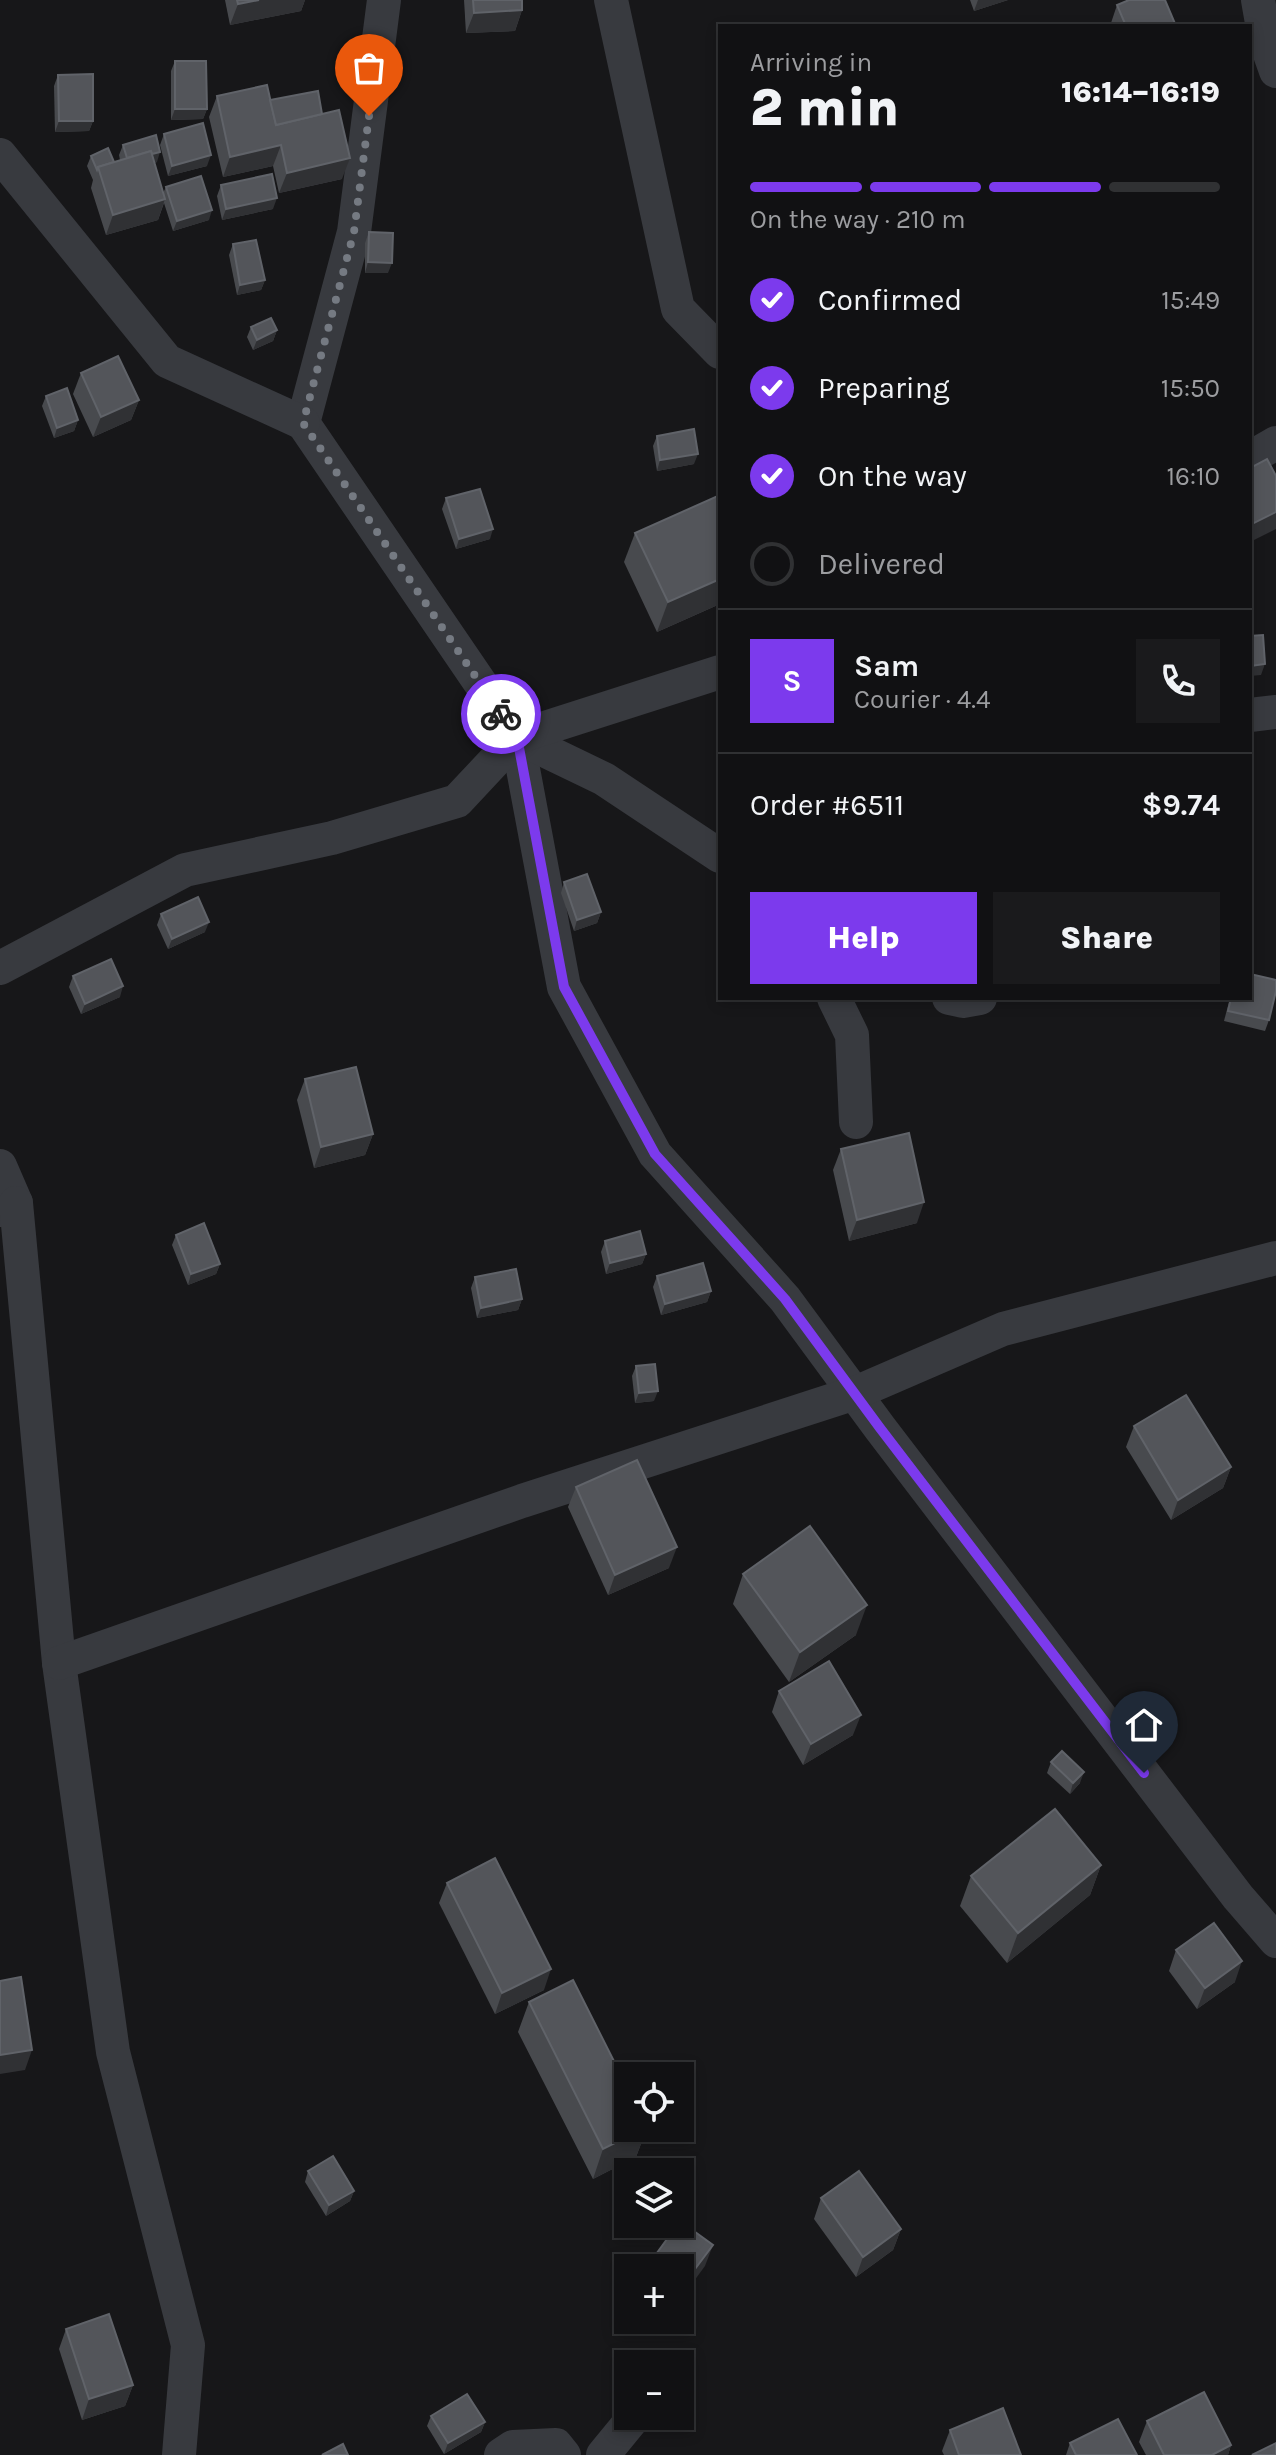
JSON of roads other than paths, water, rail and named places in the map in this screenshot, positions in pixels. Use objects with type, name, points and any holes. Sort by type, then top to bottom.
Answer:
[{"type":"street","points":[[303,423],[354,232],[384,0]]},
{"type":"street","points":[[611,0],[678,309],[718,350]]},
{"type":"street","points":[[1258,0],[1265,40],[1276,71]]},
{"type":"street","points":[[0,155],[167,361],[303,423],[517,737],[564,987],[655,1154],[785,1299],[1238,1897],[1276,1941]]},
{"type":"street","points":[[1252,457],[1276,443]]},
{"type":"street","points":[[0,968],[185,870],[332,838],[457,801],[517,737],[718,673]]},
{"type":"street","points":[[1252,715],[1276,712]]},
{"type":"street","points":[[517,737],[604,779],[718,855]]},
{"type":"street","points":[[835,1000],[852,1035],[856,1122]]},
{"type":"street","points":[[0,1166],[8,1207],[59,1663],[113,2052],[188,2345],[179,2455]]},
{"type":"street","points":[[59,1663],[522,1501],[855,1393],[1003,1329],[1276,1258]]},
{"type":"street","points":[[603,2455],[624,2430]]},
{"type":"street","points":[[501,2455],[513,2447],[556,2445],[564,2455]]}]
